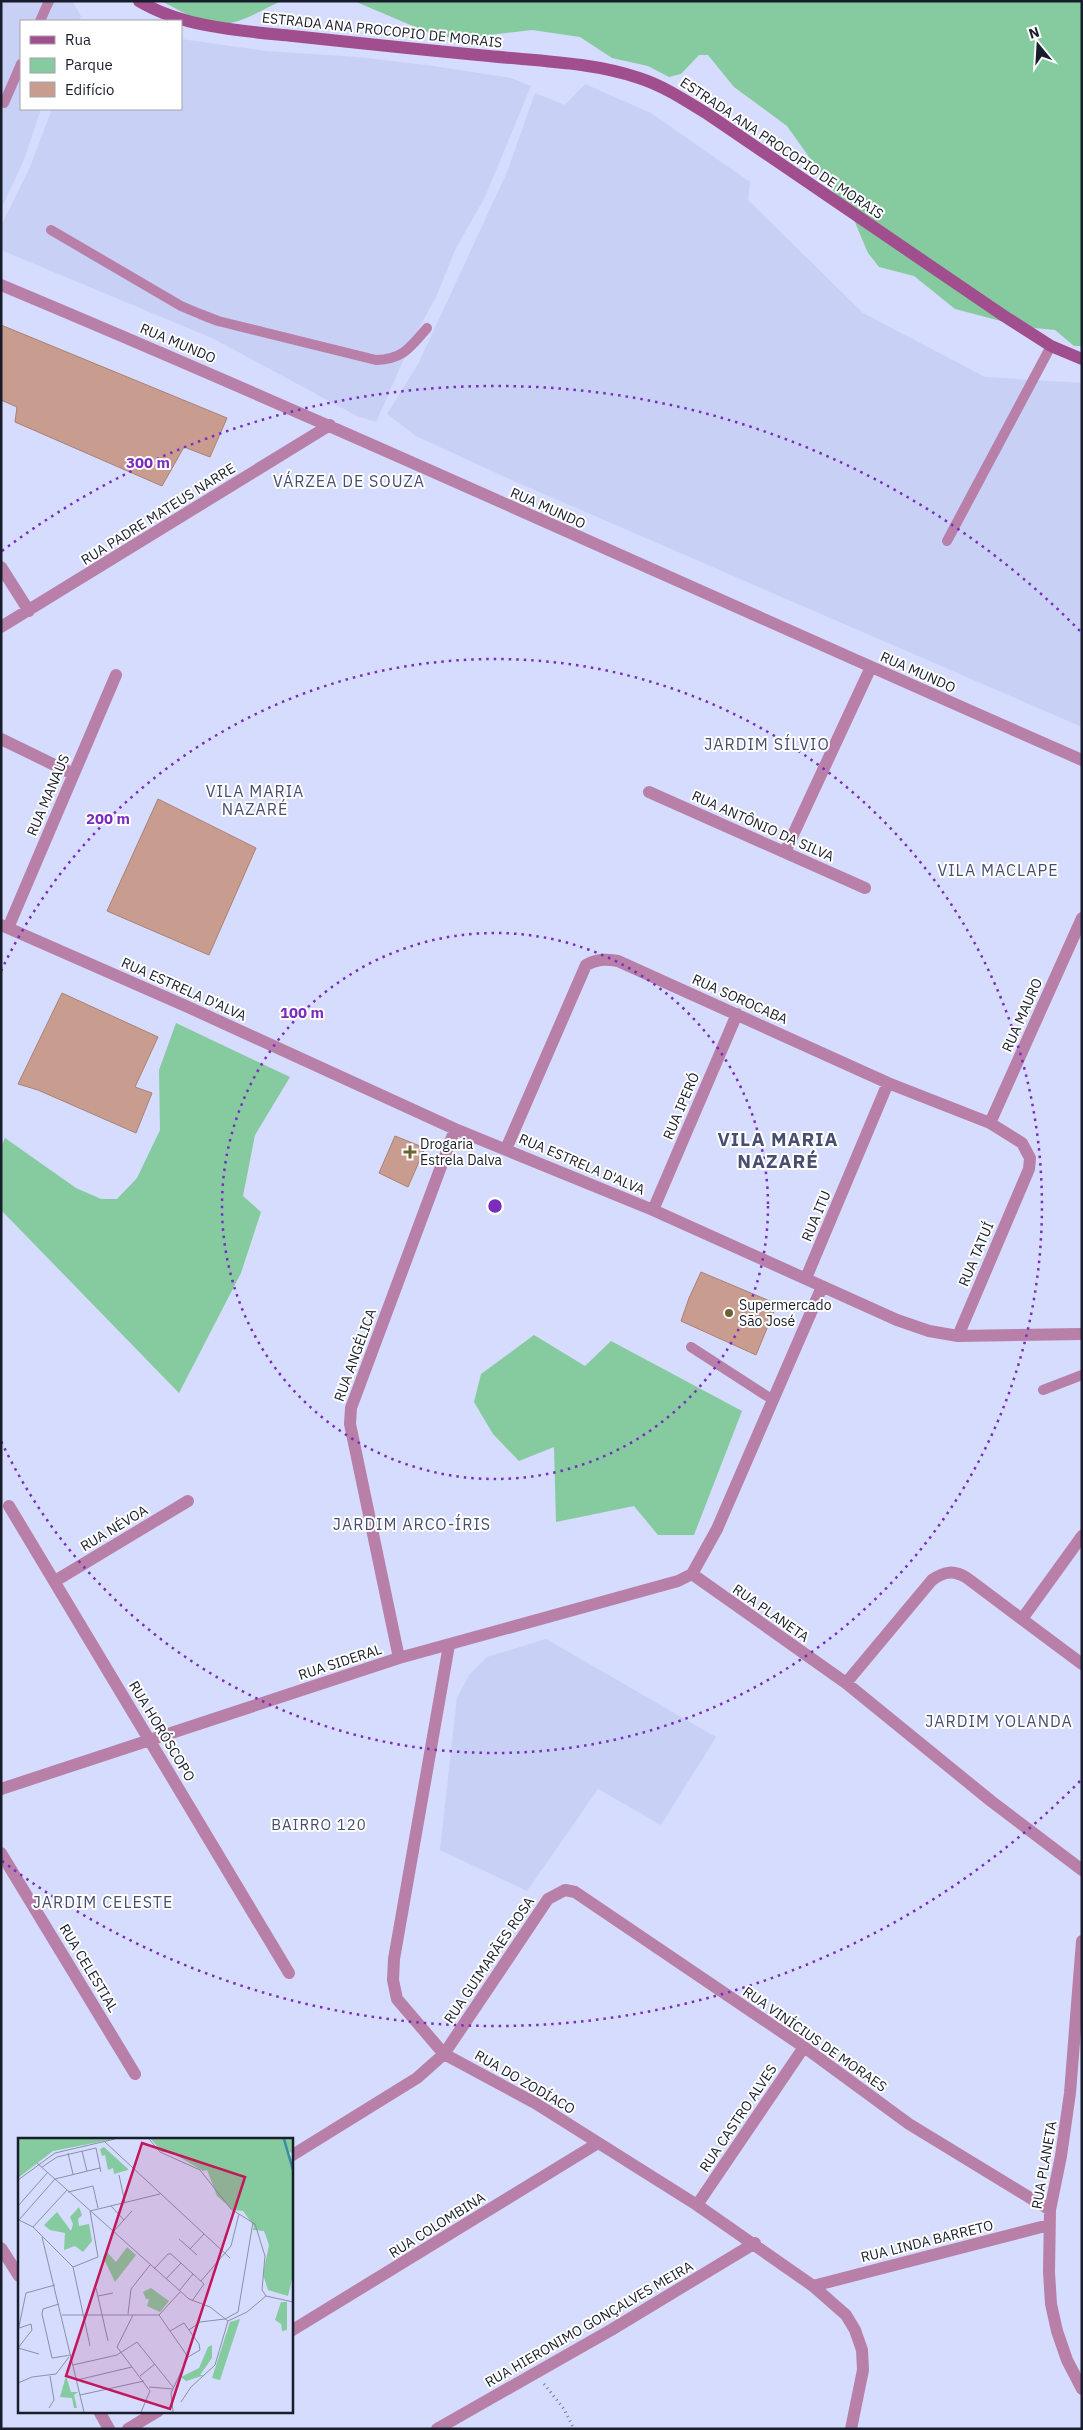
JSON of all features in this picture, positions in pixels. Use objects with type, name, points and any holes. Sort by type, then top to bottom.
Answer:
[{"type":"street","name":"ESTRADA ANA PROCOPIO DE MORAIS","points":[[140,1],[153,9],[212,25],[270,34],[538,61],[598,69],[638,78],[670,91],[709,115],[1051,346],[1082,359]]},
{"type":"street","name":"RUA MUNDO","points":[[1,285],[330,425],[1082,760]]},
{"type":"street","name":"RUA PADRE MATEUS NARRE","points":[[1,627],[330,425]]},
{"type":"street","points":[[1,567],[29,611]]},
{"type":"street","points":[[784,852],[871,667]]},
{"type":"street","name":"RUA MANAUS","points":[[5,926],[116,675]]},
{"type":"street","points":[[1,739],[73,774]]},
{"type":"street","name":"RUA ANTÔNIO DA SILVA","points":[[649,792],[865,888]]},
{"type":"street","name":"RUA MAURO","points":[[990,1123],[1082,918]]},
{"type":"street","name":"RUA ESTRELA D'ALVA","points":[[5,926],[455,1129],[653,1210],[806,1278],[822,1288],[897,1320],[930,1331],[958,1336],[1082,1334]]},
{"type":"street","name":"RUA SOROCABA","points":[[506,1149],[586,964],[594,960],[606,959],[618,962],[737,1014],[888,1083],[990,1123],[1022,1143],[1027,1151],[1030,1158],[1022,1184]]},
{"type":"street","name":"RUA IPERÓ","points":[[653,1210],[737,1014]]},
{"type":"street","name":"RUA ITU","points":[[806,1278],[888,1083]]},
{"type":"street","name":"RUA ANGÉLICA","points":[[400,1658],[350,1424],[351,1408],[455,1129]]},
{"type":"street","name":"RUA TATUÍ","points":[[958,1336],[1022,1184]]},
{"type":"street","points":[[692,1574],[717,1529],[822,1288]]},
{"type":"street","name":"RUA NÉVOA","points":[[55,1582],[188,1501]]},
{"type":"street","name":"RUA HORÓSCOPO","points":[[9,1506],[289,1973]]},
{"type":"street","points":[[1022,1618],[1082,1536]]},
{"type":"street","points":[[846,1683],[932,1580],[948,1572],[957,1572],[968,1578],[1082,1664]]},
{"type":"street","name":"RUA SIDERAL","points":[[1,1790],[400,1658],[678,1581],[692,1574]]},
{"type":"street","name":"RUA PLANETA","points":[[692,1574],[846,1683],[968,1783],[1082,1870]]},
{"type":"street","name":"RUA DO ZODÍACO","points":[[449,1645],[394,1959],[393,1980],[397,1999],[444,2054],[535,2103],[697,2205],[755,2243],[814,2286],[846,2315],[855,2330],[862,2350],[863,2370],[851,2429]]},
{"type":"street","name":"RUA CELESTIAL","points":[[1,1853],[135,2074]]},
{"type":"street","name":"RUA GUIMARÃES ROSA","points":[[292,2155],[417,2078],[444,2054],[548,1899],[565,1890]]},
{"type":"street","name":"RUA VINÍCIUS DE MORAES","points":[[565,1890],[574,1892],[804,2048],[909,2124],[1050,2210]]},
{"type":"street","name":"RUA PLANETA","points":[[1082,1941],[1070,2093],[1062,2156],[1050,2210],[1049,2225],[1050,2304],[1067,2360],[1082,2389]]},
{"type":"street","name":"RUA CASTRO ALVES","points":[[697,2205],[804,2048]]},
{"type":"street","name":"RUA COLOMBINA","points":[[292,2330],[598,2143]]},
{"type":"street","name":"RUA LINDA BARRETO","points":[[814,2286],[1049,2225]]},
{"type":"street","name":"RUA HIERONIMO GONÇALVES MEIRA","points":[[437,2429],[755,2243]]},
{"type":"street","points":[[1,2248],[18,2274]]},
{"type":"street","points":[[100,2412],[109,2429]]},
{"type":"street","points":[[128,2429],[156,2412]]},
{"type":"lane","points":[[40,20],[50,1]]},
{"type":"lane","points":[[4,102],[20,66]]},
{"type":"lane","points":[[50,230],[181,306],[218,322],[376,360],[390,359],[401,355],[427,328]]},
{"type":"lane","points":[[948,541],[1051,346]]},
{"type":"lane","points":[[691,1347],[773,1400]]},
{"type":"lane","points":[[1043,1390],[1082,1375]]},
{"type":"path","points":[[535,2373],[564,2409],[574,2429]]},
{"type":"shaded area","points":[[1,1],[72,1],[81,16],[79,20],[20,20],[20,110],[41,110],[24,160],[1,209]]},
{"type":"shaded area","points":[[182,39],[266,51],[358,57],[426,65],[511,78],[531,86],[485,197],[455,250],[437,295],[411,343],[376,422],[357,416],[214,339],[1,250],[1,226],[30,167],[52,110],[182,110]]},
{"type":"shaded area","points":[[585,84],[651,113],[750,182],[748,200],[863,313],[985,377],[1082,383],[1082,727],[507,478],[416,436],[387,414],[418,364],[466,261],[507,172],[535,93],[565,105]]},
{"type":"shaded area","points":[[546,1639],[716,1737],[661,1825],[598,1789],[527,1891],[440,1850],[457,1698],[469,1675],[487,1657]]},
{"type":"green space","points":[[161,1],[281,1],[243,19],[219,25],[205,22]]},
{"type":"green space","points":[[354,1],[1082,1],[1082,346],[1074,346],[1055,330],[1024,327],[955,309],[914,276],[879,267],[868,253],[854,220],[787,126],[734,87],[708,55],[699,55],[681,74],[669,77],[648,66],[612,58],[580,37],[532,30],[455,39],[427,32]]},
{"type":"green space","points":[[176,1023],[290,1077],[255,1135],[243,1196],[261,1212],[241,1273],[179,1393],[1,1210],[1,1147],[5,1138],[76,1188],[101,1199],[117,1199],[137,1178],[160,1130],[159,1070]]},
{"type":"green space","points":[[534,1335],[585,1366],[611,1341],[742,1411],[694,1535],[658,1535],[634,1506],[556,1522],[554,1447],[519,1461],[493,1434],[474,1402],[481,1374]]},
{"type":"building","points":[[1,325],[227,418],[210,457],[184,447],[162,486],[15,422],[17,407],[1,400]]},
{"type":"building","points":[[158,799],[256,848],[209,955],[107,911]]},
{"type":"building","points":[[62,993],[158,1037],[135,1087],[152,1093],[136,1133],[38,1090],[18,1084]]},
{"type":"building","points":[[395,1136],[425,1148],[408,1187],[379,1173]]},
{"type":"building","name":"Supermercado São José","points":[[701,1272],[777,1304],[756,1355],[681,1321]]},
{"type":"place","name":"Drogaria Estrela Dalva","points":[[410,1152]]},
{"type":"place","name":"Supermercado São José","points":[[729,1313]]},
{"type":"district","name":"VÁRZEA DE SOUZA","points":[[349,481]]},
{"type":"district","name":"JARDIM SÍLVIO","points":[[767,744]]},
{"type":"district","name":"VILA MARIA NAZARÉ","points":[[255,800]]},
{"type":"district","name":"VILA MACLAPE","points":[[998,870]]},
{"type":"district","name":"VILA MARIA NAZARÉ","points":[[778,1150]]},
{"type":"district","name":"JARDIM ARCO-ÍRIS","points":[[412,1524]]},
{"type":"district","name":"JARDIM YOLANDA","points":[[999,1721]]},
{"type":"district","name":"BAIRRO 120","points":[[319,1824]]},
{"type":"district","name":"JARDIM CELESTE","points":[[103,1902]]}]
